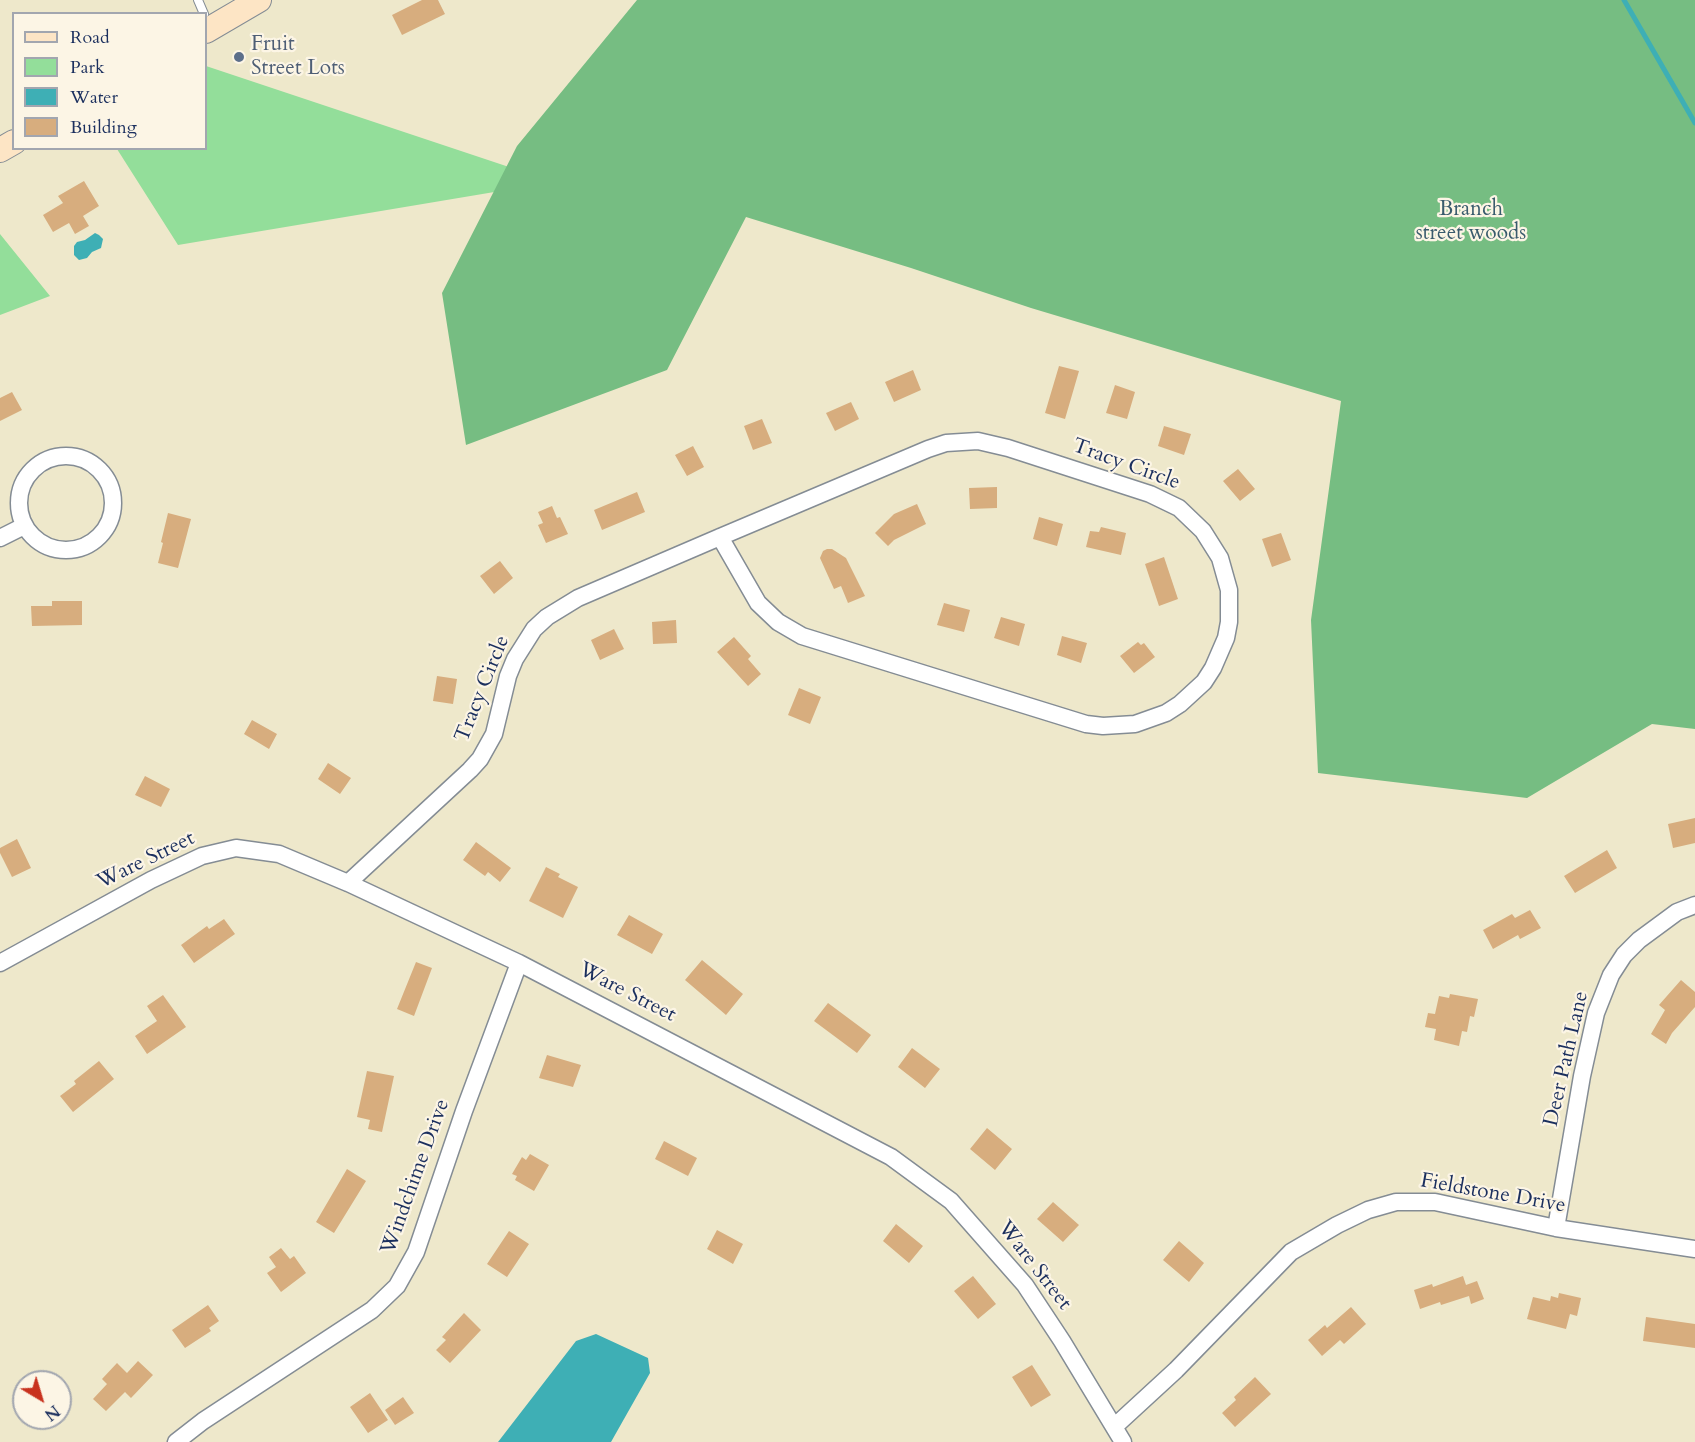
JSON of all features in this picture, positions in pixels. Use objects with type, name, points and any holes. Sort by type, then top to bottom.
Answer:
[{"type":"street","points":[[207,23],[260,0]]},
{"type":"street","name":"Tracy Circle","points":[[348,884],[480,759],[494,734],[508,676],[515,659],[534,629],[547,617],[578,598],[720,537],[928,449],[946,443],[978,441],[1008,448],[1150,494],[1179,508],[1203,531],[1220,558],[1229,590],[1229,622],[1223,646],[1213,668],[1204,681],[1180,704],[1166,713],[1135,724],[1103,726],[1086,724],[802,636],[778,622],[758,603],[720,537]]},
{"type":"street","points":[[67,456],[83,459],[97,468],[107,480],[112,494],[111,516],[100,536],[88,544],[75,550],[60,550],[45,546],[33,538],[24,526],[19,510],[20,494],[26,479],[37,467],[51,459],[67,456]]},
{"type":"street","points":[[0,538],[24,526]]},
{"type":"street","name":"Ware Street","points":[[0,963],[152,880],[202,856],[236,848],[279,854],[519,963],[891,1157],[951,1201],[1025,1285],[1062,1341],[1118,1435]]},
{"type":"street","name":"Deer Path Lane","points":[[1556,1228],[1584,1065],[1596,1013],[1611,975],[1624,955],[1639,940],[1677,912],[1695,905]]},
{"type":"street","name":"Windchime Drive","points":[[176,1442],[203,1421],[372,1310],[397,1286],[416,1252],[519,963]]},
{"type":"street","name":"Fieldstone Drive","points":[[1118,1435],[1176,1370],[1291,1252],[1368,1210],[1396,1202],[1435,1202],[1556,1228],[1695,1249]]},
{"type":"green space","name":"Branch street woods","points":[[637,0],[1695,0],[1695,729],[1652,724],[1527,798],[1318,773],[1311,620],[1341,401],[1031,308],[746,217],[667,370],[466,445],[442,293],[517,146]]},
{"type":"green space","points":[[207,66],[554,182],[178,245],[118,150],[207,150]]},
{"type":"green space","points":[[0,234],[50,296],[0,315]]},
{"type":"water","points":[[95,233],[103,239],[101,248],[92,252],[87,258],[79,260],[74,255],[74,246],[77,242]]},
{"type":"water","points":[[596,1334],[648,1358],[650,1373],[611,1442],[498,1442],[576,1341]]},
{"type":"building","points":[[422,0],[438,0],[445,14],[402,35],[392,15]]},
{"type":"building","points":[[84,181],[99,206],[83,216],[89,226],[75,234],[69,223],[53,232],[43,215],[63,203],[58,196]]},
{"type":"building","points":[[1059,366],[1079,371],[1065,419],[1045,413]]},
{"type":"building","points":[[913,370],[921,390],[894,402],[885,382]]},
{"type":"building","points":[[1115,385],[1135,392],[1127,419],[1106,413]]},
{"type":"building","points":[[12,392],[22,410],[0,421],[0,398]]},
{"type":"building","points":[[851,402],[859,419],[835,431],[826,413]]},
{"type":"building","points":[[762,419],[772,443],[753,450],[744,426]]},
{"type":"building","points":[[1164,426],[1191,434],[1184,455],[1158,446]]},
{"type":"building","points":[[693,446],[704,467],[687,476],[675,455]]},
{"type":"building","points":[[1238,469],[1255,489],[1240,501],[1223,481]]},
{"type":"building","points":[[997,487],[997,508],[970,509],[969,488]]},
{"type":"building","points":[[637,492],[645,512],[602,530],[594,510]]},
{"type":"building","points":[[917,504],[926,524],[894,540],[888,546],[875,533],[894,514]]},
{"type":"building","points":[[552,506],[568,534],[546,543],[538,525],[543,523],[538,512]]},
{"type":"building","points":[[168,513],[191,519],[178,568],[158,563]]},
{"type":"building","points":[[1039,517],[1063,524],[1057,546],[1033,539]]},
{"type":"building","points":[[1101,527],[1126,533],[1121,555],[1086,547],[1090,531],[1099,532]]},
{"type":"building","points":[[1281,533],[1291,560],[1272,567],[1262,539]]},
{"type":"building","points":[[832,549],[846,558],[865,596],[848,603],[841,586],[834,589],[820,558],[823,551]]},
{"type":"building","points":[[1164,557],[1178,599],[1159,606],[1145,564]]},
{"type":"building","points":[[500,561],[513,578],[494,594],[480,576]]},
{"type":"building","points":[[52,601],[82,601],[82,625],[32,626],[31,606],[52,606]]},
{"type":"building","points":[[944,603],[970,610],[964,632],[937,625]]},
{"type":"building","points":[[1001,617],[1025,624],[1019,646],[994,638]]},
{"type":"building","points":[[676,620],[677,643],[653,644],[652,622]]},
{"type":"building","points":[[614,629],[624,649],[600,660],[591,640]]},
{"type":"building","points":[[1062,636],[1087,643],[1081,663],[1057,655]]},
{"type":"building","points":[[734,637],[751,656],[748,659],[761,674],[748,686],[717,652]]},
{"type":"building","points":[[1138,642],[1141,645],[1144,643],[1155,657],[1134,673],[1120,656]]},
{"type":"building","points":[[437,676],[457,679],[453,704],[433,701]]},
{"type":"building","points":[[799,688],[821,697],[810,724],[788,715]]},
{"type":"building","points":[[252,720],[277,734],[269,749],[244,734]]},
{"type":"building","points":[[328,763],[351,778],[340,794],[318,779]]},
{"type":"building","points":[[145,776],[170,789],[161,807],[135,795]]},
{"type":"building","points":[[1695,818],[1695,843],[1673,848],[1668,824]]},
{"type":"building","points":[[17,839],[31,868],[12,877],[0,853],[0,848]]},
{"type":"building","points":[[476,842],[511,868],[500,882],[488,872],[485,876],[463,860]]},
{"type":"building","points":[[1607,850],[1617,868],[1575,893],[1564,876]]},
{"type":"building","points":[[546,867],[560,874],[558,877],[578,887],[563,918],[529,901]]},
{"type":"building","points":[[1530,910],[1541,928],[1520,939],[1518,935],[1493,949],[1483,930],[1512,914],[1515,918]]},
{"type":"building","points":[[629,915],[663,934],[652,954],[617,935]]},
{"type":"building","points":[[224,919],[235,934],[194,963],[181,945],[207,926],[209,929]]},
{"type":"building","points":[[702,960],[743,994],[726,1015],[685,980]]},
{"type":"building","points":[[416,962],[432,968],[414,1016],[397,1009]]},
{"type":"building","points":[[1681,980],[1695,992],[1695,1007],[1672,1033],[1666,1044],[1651,1034],[1665,1010],[1659,1005]]},
{"type":"building","points":[[1450,994],[1478,999],[1474,1017],[1470,1016],[1467,1032],[1462,1031],[1459,1046],[1434,1040],[1436,1029],[1425,1027],[1428,1013],[1435,1014],[1439,996],[1449,998]]},
{"type":"building","points":[[163,995],[186,1027],[147,1054],[135,1036],[157,1021],[147,1006]]},
{"type":"building","points":[[828,1003],[871,1035],[857,1053],[814,1021]]},
{"type":"building","points":[[912,1048],[940,1069],[925,1088],[898,1067]]},
{"type":"building","points":[[547,1055],[581,1065],[573,1087],[539,1078]]},
{"type":"building","points":[[99,1061],[114,1079],[73,1112],[60,1096],[76,1084],[74,1081]]},
{"type":"building","points":[[367,1071],[394,1076],[382,1132],[368,1129],[370,1120],[357,1117]]},
{"type":"building","points":[[987,1128],[1012,1149],[995,1170],[970,1149]]},
{"type":"building","points":[[664,1141],[697,1158],[688,1176],[655,1159]]},
{"type":"building","points":[[530,1154],[549,1165],[534,1191],[515,1180],[517,1176],[512,1174],[522,1157],[526,1160]]},
{"type":"building","points":[[347,1169],[366,1181],[334,1233],[316,1222]]},
{"type":"building","points":[[1053,1202],[1079,1225],[1063,1242],[1037,1219]]},
{"type":"building","points":[[896,1224],[923,1246],[909,1263],[883,1241]]},
{"type":"building","points":[[717,1230],[743,1244],[733,1264],[707,1249]]},
{"type":"building","points":[[509,1231],[529,1244],[507,1277],[487,1264]]},
{"type":"building","points":[[1179,1241],[1204,1263],[1189,1282],[1163,1260]]},
{"type":"building","points":[[281,1248],[290,1259],[294,1256],[306,1273],[281,1292],[267,1273],[276,1267],[269,1257]]},
{"type":"building","points":[[973,1276],[996,1304],[978,1319],[954,1291]]},
{"type":"building","points":[[1463,1276],[1466,1285],[1477,1281],[1484,1299],[1471,1304],[1469,1296],[1420,1309],[1414,1290],[1432,1284],[1433,1287]]},
{"type":"building","points":[[1559,1293],[1581,1298],[1577,1316],[1570,1314],[1566,1329],[1527,1319],[1533,1297],[1550,1301],[1551,1296],[1558,1298]]},
{"type":"building","points":[[208,1305],[219,1321],[209,1328],[211,1331],[185,1348],[172,1330]]},
{"type":"building","points":[[1351,1307],[1366,1324],[1344,1344],[1340,1340],[1322,1356],[1308,1340],[1325,1325],[1327,1328]]},
{"type":"building","points":[[464,1313],[481,1330],[450,1363],[436,1350],[446,1340],[442,1337]]},
{"type":"building","points":[[1646,1317],[1695,1324],[1695,1348],[1643,1341]]},
{"type":"building","points":[[138,1361],[153,1375],[131,1398],[125,1392],[106,1411],[93,1399],[107,1384],[102,1379],[117,1363],[127,1373]]},
{"type":"building","points":[[1032,1365],[1051,1395],[1031,1407],[1012,1377]]},
{"type":"building","points":[[1255,1377],[1271,1394],[1235,1427],[1222,1413],[1236,1400],[1234,1397]]},
{"type":"building","points":[[370,1393],[388,1420],[368,1433],[350,1407]]},
{"type":"building","points":[[403,1397],[414,1413],[395,1425],[385,1410]]},
{"type":"waterway","points":[[1624,0],[1695,123]]},
{"type":"place","name":"Fruit Street Lots","points":[[239,57]]}]
